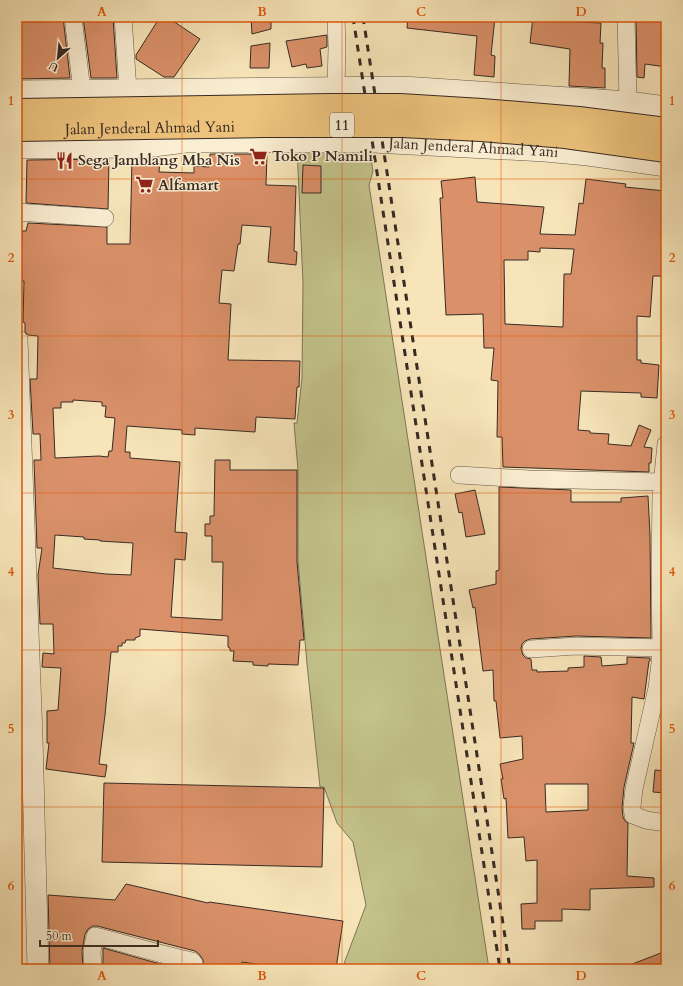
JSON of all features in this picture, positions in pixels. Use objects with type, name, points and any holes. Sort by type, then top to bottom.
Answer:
[{"type":"highway","name":"Jalan Jenderal Ahmad Yani","points":[[17,110],[400,105],[579,118],[666,129]]},
{"type":"highway","name":"Jalan Jenderal Ahmad Yani","points":[[17,130],[272,126],[402,126],[482,130],[565,137],[666,151]]},
{"type":"street","points":[[73,17],[82,91]]},
{"type":"street","points":[[123,17],[128,90]]},
{"type":"street","points":[[336,17],[336,88]]},
{"type":"street","points":[[626,17],[628,102]]},
{"type":"street","points":[[17,91],[403,87],[628,102],[666,107]]},
{"type":"street","points":[[177,90],[197,98],[205,113],[205,127],[198,135],[186,142]]},
{"type":"street","points":[[585,99],[570,111],[566,124],[568,138],[575,146],[588,155]]},
{"type":"street","name":"Jalan Jenderal Ahmad Yani","points":[[17,148],[145,147],[186,142],[373,142],[545,151],[588,155],[666,166]]},
{"type":"street","points":[[17,212],[105,218]]},
{"type":"street","points":[[17,340],[32,737],[38,969]]},
{"type":"street","points":[[666,444],[663,491],[663,648],[657,688],[634,789],[632,807],[633,814],[640,818],[666,823]]},
{"type":"street","points":[[459,475],[472,474],[663,491]]},
{"type":"street","points":[[531,649],[576,646],[663,648]]},
{"type":"street","points":[[93,969],[92,951],[95,936],[140,947],[158,954],[192,961],[194,963],[193,969]]},
{"type":"shaded area","points":[[297,147],[369,147],[373,171],[369,185],[489,969],[342,969],[366,905],[353,842],[337,823],[324,787],[320,787],[307,664],[298,560],[298,470],[294,423],[297,423],[302,378],[303,283]]},
{"type":"building","points":[[17,17],[63,17],[70,78],[17,79]]},
{"type":"building","points":[[83,17],[113,17],[117,78],[91,78]]},
{"type":"building","points":[[160,17],[167,17],[200,39],[174,77],[164,77],[136,59],[136,55]]},
{"type":"building","points":[[251,17],[271,17],[271,29],[252,34]]},
{"type":"building","points":[[408,17],[495,17],[491,55],[495,56],[494,77],[474,75],[477,36],[407,28]]},
{"type":"building","points":[[533,17],[577,17],[577,22],[601,23],[600,43],[603,43],[602,68],[605,68],[605,88],[569,86],[570,49],[530,43]]},
{"type":"building","points":[[636,17],[666,17],[666,67],[645,64],[644,78],[637,77]]},
{"type":"building","points":[[327,35],[327,47],[320,49],[322,66],[307,68],[306,64],[292,67],[286,41]]},
{"type":"building","points":[[270,43],[269,68],[250,68],[251,46]]},
{"type":"building","points":[[210,154],[267,154],[266,185],[296,186],[294,251],[297,252],[296,265],[268,262],[271,227],[242,225],[240,244],[238,244],[234,271],[222,270],[219,303],[231,304],[228,360],[300,361],[299,387],[297,387],[295,419],[256,417],[255,432],[195,428],[195,435],[182,434],[182,430],[127,426],[125,452],[130,452],[130,458],[180,462],[175,532],[187,533],[185,560],[175,559],[171,617],[222,620],[223,562],[212,562],[212,536],[205,536],[205,524],[210,524],[210,516],[214,516],[215,460],[230,460],[230,470],[297,470],[297,562],[304,640],[300,640],[298,665],[268,664],[268,666],[253,665],[253,662],[233,661],[234,651],[230,651],[230,648],[228,647],[228,636],[140,629],[140,636],[135,638],[135,640],[126,640],[125,643],[122,643],[122,646],[118,646],[118,652],[111,652],[99,764],[107,765],[105,777],[46,769],[49,743],[47,743],[47,711],[58,710],[61,668],[42,667],[43,653],[54,654],[53,624],[40,624],[38,575],[42,548],[37,548],[34,460],[41,460],[40,434],[33,434],[30,379],[37,379],[38,336],[28,335],[25,332],[25,323],[23,322],[24,281],[22,281],[21,262],[22,231],[26,231],[28,223],[107,227],[107,244],[130,244],[132,159],[160,158],[159,172],[194,173],[194,166],[209,167]],"holes":[[[73,400],[102,402],[102,406],[106,406],[105,417],[115,418],[112,451],[109,451],[108,457],[55,458],[53,408],[61,408],[61,402],[73,402]],[[55,535],[84,537],[84,539],[100,541],[133,543],[131,575],[106,574],[53,568]]]},
{"type":"building","points":[[109,159],[108,209],[26,203],[27,160]]},
{"type":"building","points":[[303,165],[321,166],[321,193],[302,193]]},
{"type":"building","points":[[475,177],[477,202],[544,207],[540,234],[575,235],[579,203],[583,204],[586,179],[626,184],[625,187],[666,191],[666,276],[653,276],[650,317],[637,316],[637,360],[641,360],[641,363],[659,365],[657,398],[641,397],[641,393],[581,391],[578,430],[590,431],[590,433],[609,434],[608,444],[631,446],[639,425],[651,430],[644,447],[652,448],[649,472],[503,467],[502,437],[497,437],[498,381],[491,380],[494,348],[484,348],[483,314],[446,315],[440,198],[443,198],[441,181]],"holes":[[[540,248],[574,249],[571,274],[564,274],[563,327],[505,324],[504,260],[528,260],[528,251],[540,252]]]},
{"type":"building","points":[[499,487],[571,490],[571,502],[621,502],[621,498],[648,496],[651,638],[576,636],[530,639],[522,644],[521,649],[526,658],[531,659],[532,670],[537,670],[537,672],[568,671],[568,668],[584,667],[584,656],[601,657],[602,666],[627,664],[627,657],[650,658],[644,699],[632,697],[631,743],[634,743],[624,787],[622,808],[623,817],[628,823],[627,876],[654,878],[654,887],[590,889],[590,910],[562,909],[562,921],[535,921],[535,929],[522,929],[521,904],[537,903],[537,860],[526,861],[524,837],[508,838],[506,798],[504,799],[501,779],[503,779],[500,764],[523,759],[522,736],[500,738],[496,701],[494,701],[493,670],[483,671],[475,607],[473,608],[469,590],[496,584],[496,571],[499,570]],"holes":[[[545,784],[588,784],[588,810],[546,812]]]},
{"type":"building","points":[[475,490],[485,534],[466,537],[462,512],[459,513],[455,494]]},
{"type":"building","points":[[655,770],[666,771],[666,793],[653,792]]},
{"type":"building","points":[[104,783],[324,788],[322,867],[102,862]]},
{"type":"building","points":[[126,884],[208,903],[343,921],[336,969],[290,969],[242,962],[241,969],[203,969],[203,960],[195,951],[93,926],[88,929],[85,934],[82,951],[83,969],[50,969],[48,895],[115,900]]},
{"type":"building","points":[[103,948],[153,962],[182,969],[103,969]]},
{"type":"building","points":[[666,951],[666,969],[622,969],[622,968]]},
{"type":"railway","points":[[353,17],[500,969]]},
{"type":"railway","points":[[363,17],[510,969]]},
{"type":"place","name":"Toko P Namili","points":[[259,156]]},
{"type":"place","name":"Sega Jamblang Mba Nis","points":[[65,160]]},
{"type":"place","name":"Alfamart","points":[[145,185]]}]
